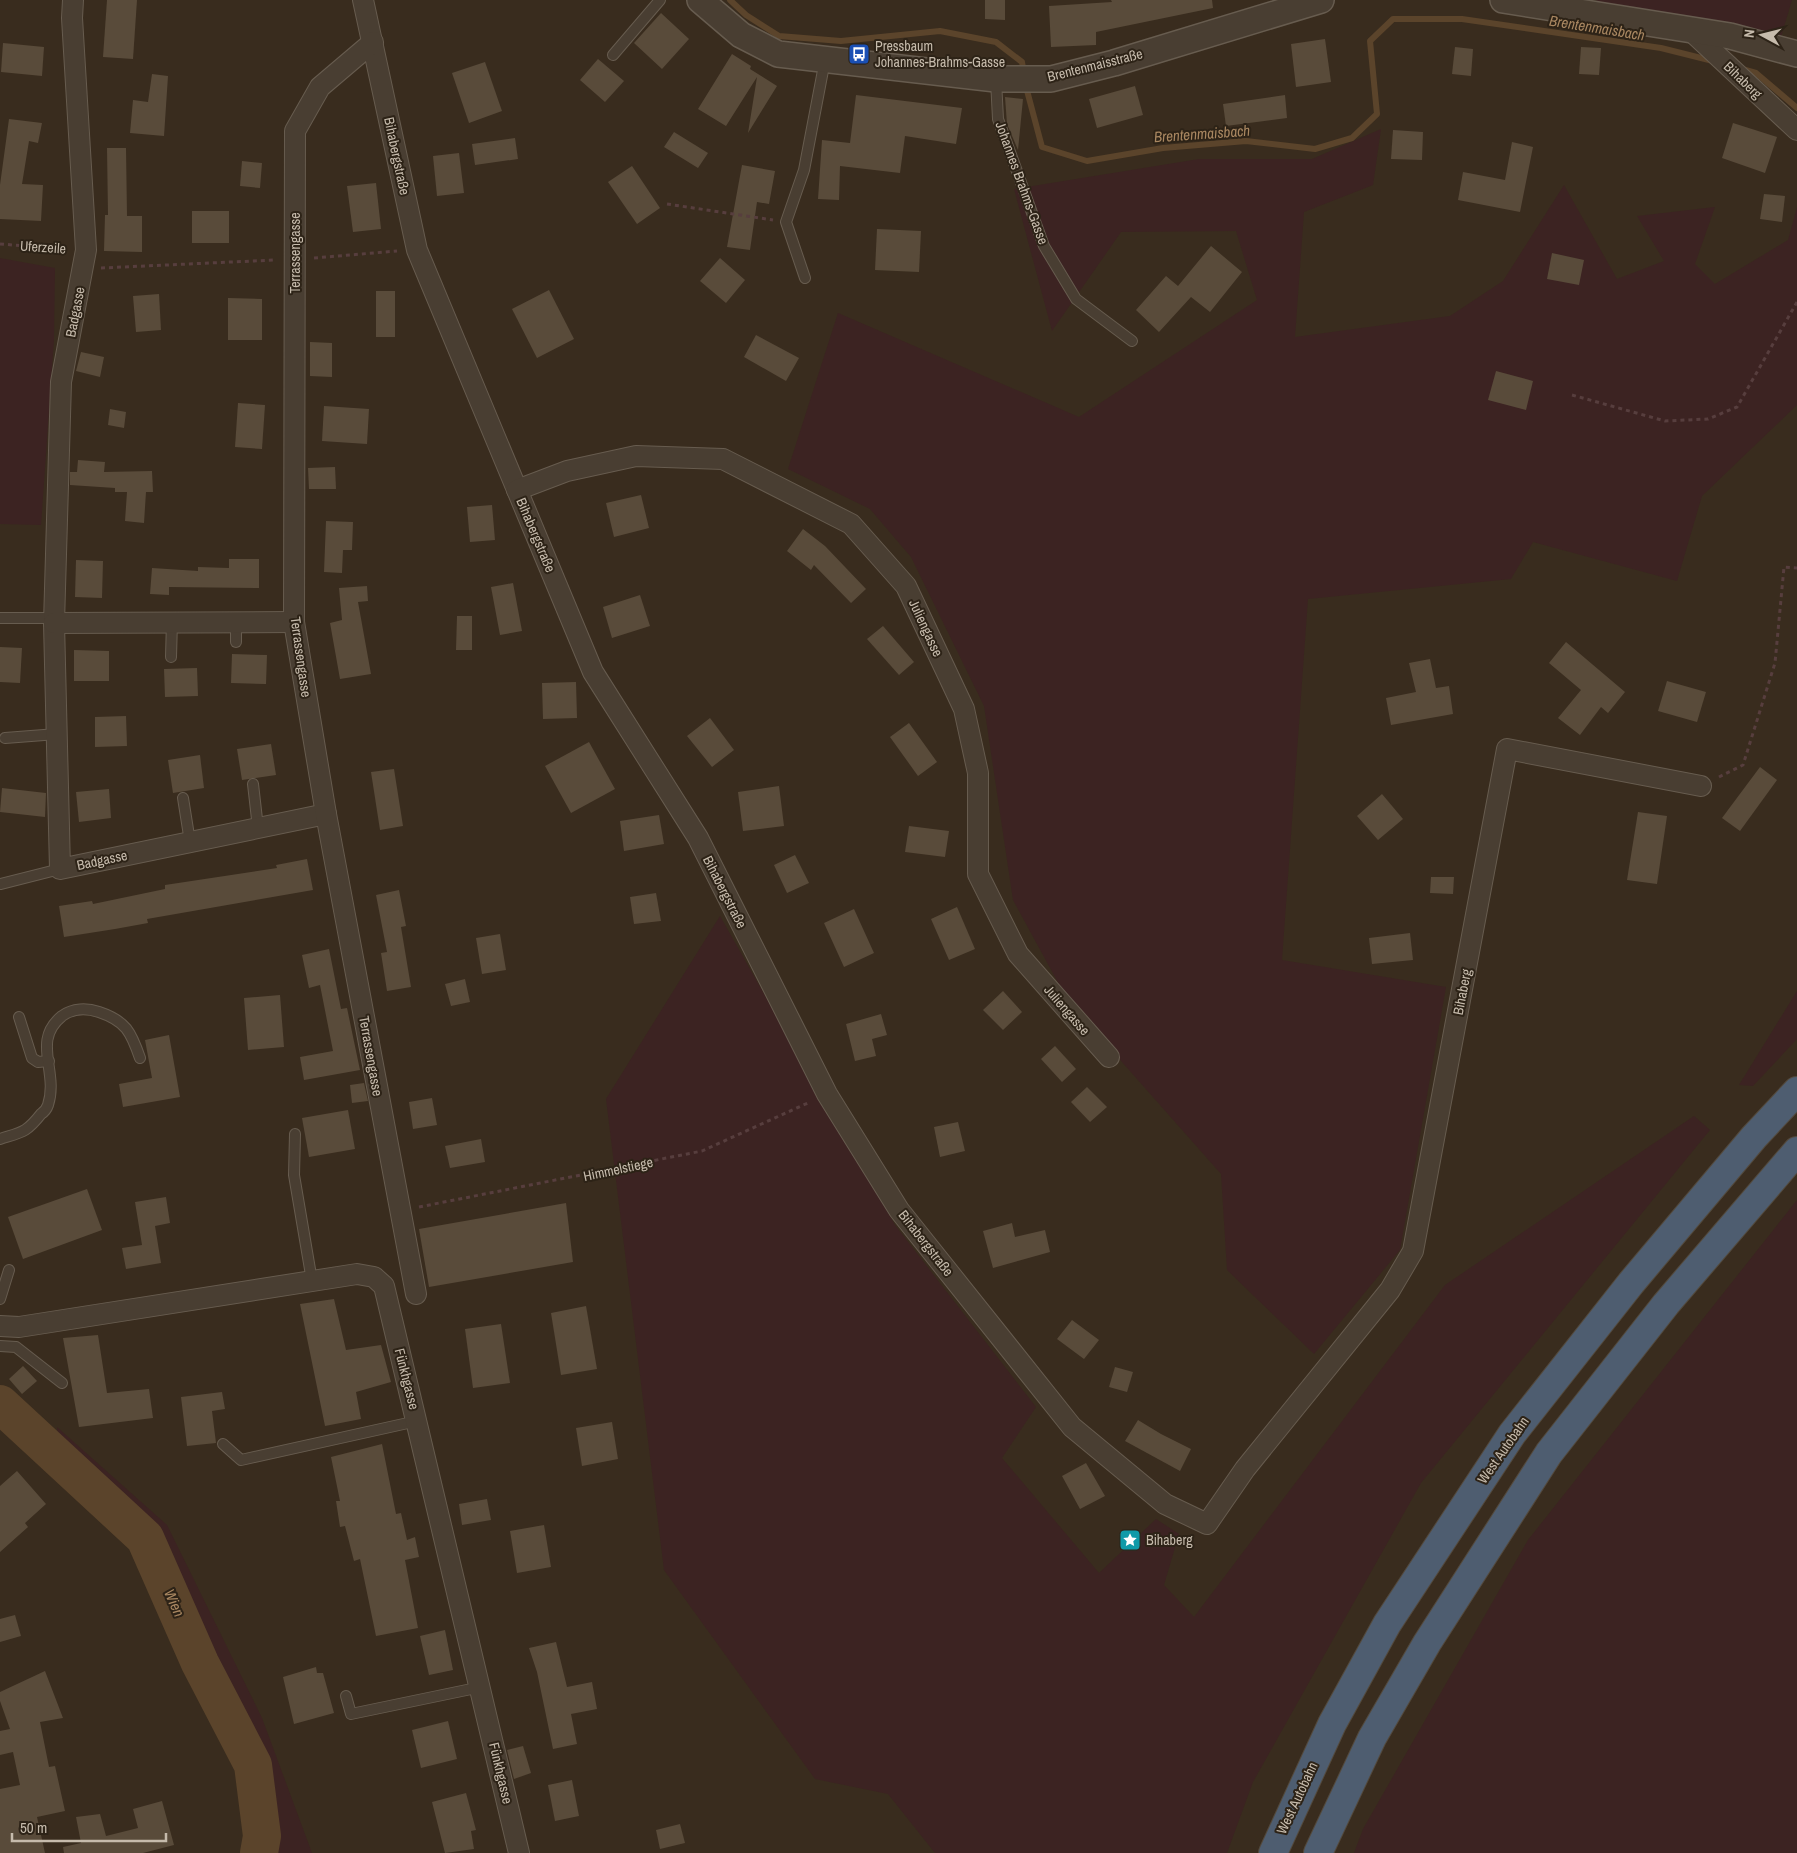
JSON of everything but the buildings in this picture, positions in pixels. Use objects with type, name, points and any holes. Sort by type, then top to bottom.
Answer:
[{"type":"highway","name":"West Autobahn","points":[[1273,1853],[1332,1724],[1387,1624],[1512,1434],[1631,1283],[1754,1137],[1797,1091]]},
{"type":"highway","points":[[1318,1853],[1372,1738],[1417,1660],[1550,1453],[1666,1304],[1797,1151]]},
{"type":"street","name":"Badgasse","points":[[73,0],[72,18],[84,260],[61,382],[54,621],[60,869],[326,814]]},
{"type":"street","name":"Bihabergstraße","points":[[363,0],[417,250],[593,672],[698,838],[828,1094],[899,1210],[1072,1427],[1165,1504],[1207,1524],[1245,1469],[1304,1394]]},
{"type":"street","name":"Brentenmaisstraße","points":[[700,0],[741,35],[778,54],[1003,79],[1051,79],[1321,0]]},
{"type":"street","points":[[1503,0],[1730,36],[1797,54]]},
{"type":"street","name":"Bihaberg","points":[[1690,30],[1797,130]]},
{"type":"street","name":"Terrassengasse","points":[[373,42],[320,87],[295,131],[294,622],[326,814],[416,1294]]},
{"type":"street","name":"Juliengasse","points":[[517,490],[567,471],[636,456],[723,459],[851,524],[906,586],[964,709],[978,773],[978,874],[1018,954],[1109,1058]]},
{"type":"street","points":[[54,621],[172,621],[236,632],[294,622]]},
{"type":"street","name":"Bihaberg","points":[[1304,1394],[1390,1290],[1413,1251],[1507,749],[1700,786]]},
{"type":"street","name":"Fünkhgasse","points":[[0,1326],[19,1327],[358,1274],[374,1277],[384,1286],[481,1686],[519,1853]]},
{"type":"lane","points":[[613,55],[660,0]]},
{"type":"lane","points":[[805,278],[786,222],[804,170],[825,60]]},
{"type":"lane","name":"Johannes Brahms-Gasse","points":[[1003,79],[998,119],[1044,246],[1076,299],[1132,341]]},
{"type":"lane","points":[[0,618],[54,621]]},
{"type":"lane","points":[[171,657],[172,621]]},
{"type":"lane","points":[[5,738],[57,734]]},
{"type":"lane","points":[[253,784],[258,828]]},
{"type":"lane","points":[[184,798],[190,842]]},
{"type":"lane","points":[[2,884],[60,869]]},
{"type":"lane","points":[[0,1139],[29,1129],[48,1106],[51,1074],[46,1038],[53,1023],[67,1012],[88,1008],[112,1016],[130,1032],[140,1058]]},
{"type":"lane","points":[[19,1017],[32,1058],[38,1062],[49,1061]]},
{"type":"lane","points":[[296,1134],[294,1175],[312,1281]]},
{"type":"lane","points":[[0,1300],[9,1270]]},
{"type":"lane","points":[[0,1346],[16,1348],[62,1383]]},
{"type":"lane","points":[[224,1444],[241,1460],[417,1422]]},
{"type":"lane","points":[[346,1696],[350,1714],[481,1686]]},
{"type":"path","points":[[667,204],[786,222]]},
{"type":"path","name":"Uferzeile","points":[[0,244],[84,260],[276,260]]},
{"type":"path","points":[[313,258],[391,252]]},
{"type":"path","points":[[1572,395],[1665,421],[1708,420],[1737,407],[1797,302]]},
{"type":"path","points":[[1700,786],[1742,765],[1775,663],[1784,567],[1797,568]]},
{"type":"path","name":"Himmelstiege","points":[[399,1211],[702,1151],[828,1094]]},
{"type":"shaded area","points":[[1597,0],[1792,0],[1781,37],[1595,3]]},
{"type":"shaded area","points":[[1381,129],[1373,185],[1304,212],[1295,337],[1450,316],[1503,281],[1564,185],[1617,279],[1664,261],[1637,216],[1715,207],[1695,264],[1715,284],[1788,240],[1797,207],[1797,405],[1702,496],[1677,581],[1533,542],[1511,579],[1308,599],[1282,960],[1446,987],[1400,1250],[1314,1354],[1227,1270],[1221,1174],[1068,1001],[1013,900],[984,706],[911,557],[870,509],[788,469],[838,313],[1079,417],[1257,300],[1236,231],[1121,232],[1052,331],[1014,189],[1199,159],[1312,159]]},
{"type":"shaded area","points":[[0,258],[55,268],[54,339],[41,525],[0,524]]},
{"type":"shaded area","points":[[720,916],[895,1225],[1036,1407],[1002,1458],[1099,1573],[1156,1519],[1179,1534],[1164,1585],[1194,1617],[1445,1285],[1694,1116],[1710,1130],[1421,1483],[1253,1782],[1227,1853],[935,1853],[888,1794],[815,1779],[664,1570],[606,1099]]},
{"type":"shaded area","points":[[1797,991],[1797,1039],[1753,1086],[1739,1085]]},
{"type":"shaded area","points":[[1797,1200],[1797,1853],[1354,1853],[1363,1829],[1528,1540]]},
{"type":"shaded area","points":[[57,1427],[167,1525],[262,1718],[312,1853],[272,1853],[273,1842],[257,1763],[203,1653],[155,1542],[58,1445]]},
{"type":"waterway","name":"Brentenmaisbach","points":[[730,0],[746,15],[779,36],[841,41],[940,31],[996,42],[1022,62],[1024,73]]},
{"type":"waterway","name":"Brentenmaisbach","points":[[1025,83],[1042,147],[1087,161],[1163,148],[1246,141],[1315,149],[1352,138],[1377,114],[1370,41],[1393,19],[1462,19],[1661,48],[1713,61]]},
{"type":"waterway","name":"Brentenmaisbach","points":[[1742,69],[1756,73],[1797,108]]},
{"type":"waterway","name":"Wien","points":[[0,1404],[145,1538],[200,1663],[253,1765],[262,1836],[259,1853]]},
{"type":"place","name":"Pressbaum Johannes-Brahms-Gasse","points":[[859,54]]},
{"type":"place","name":"Bihaberg","points":[[1130,1540]]}]
